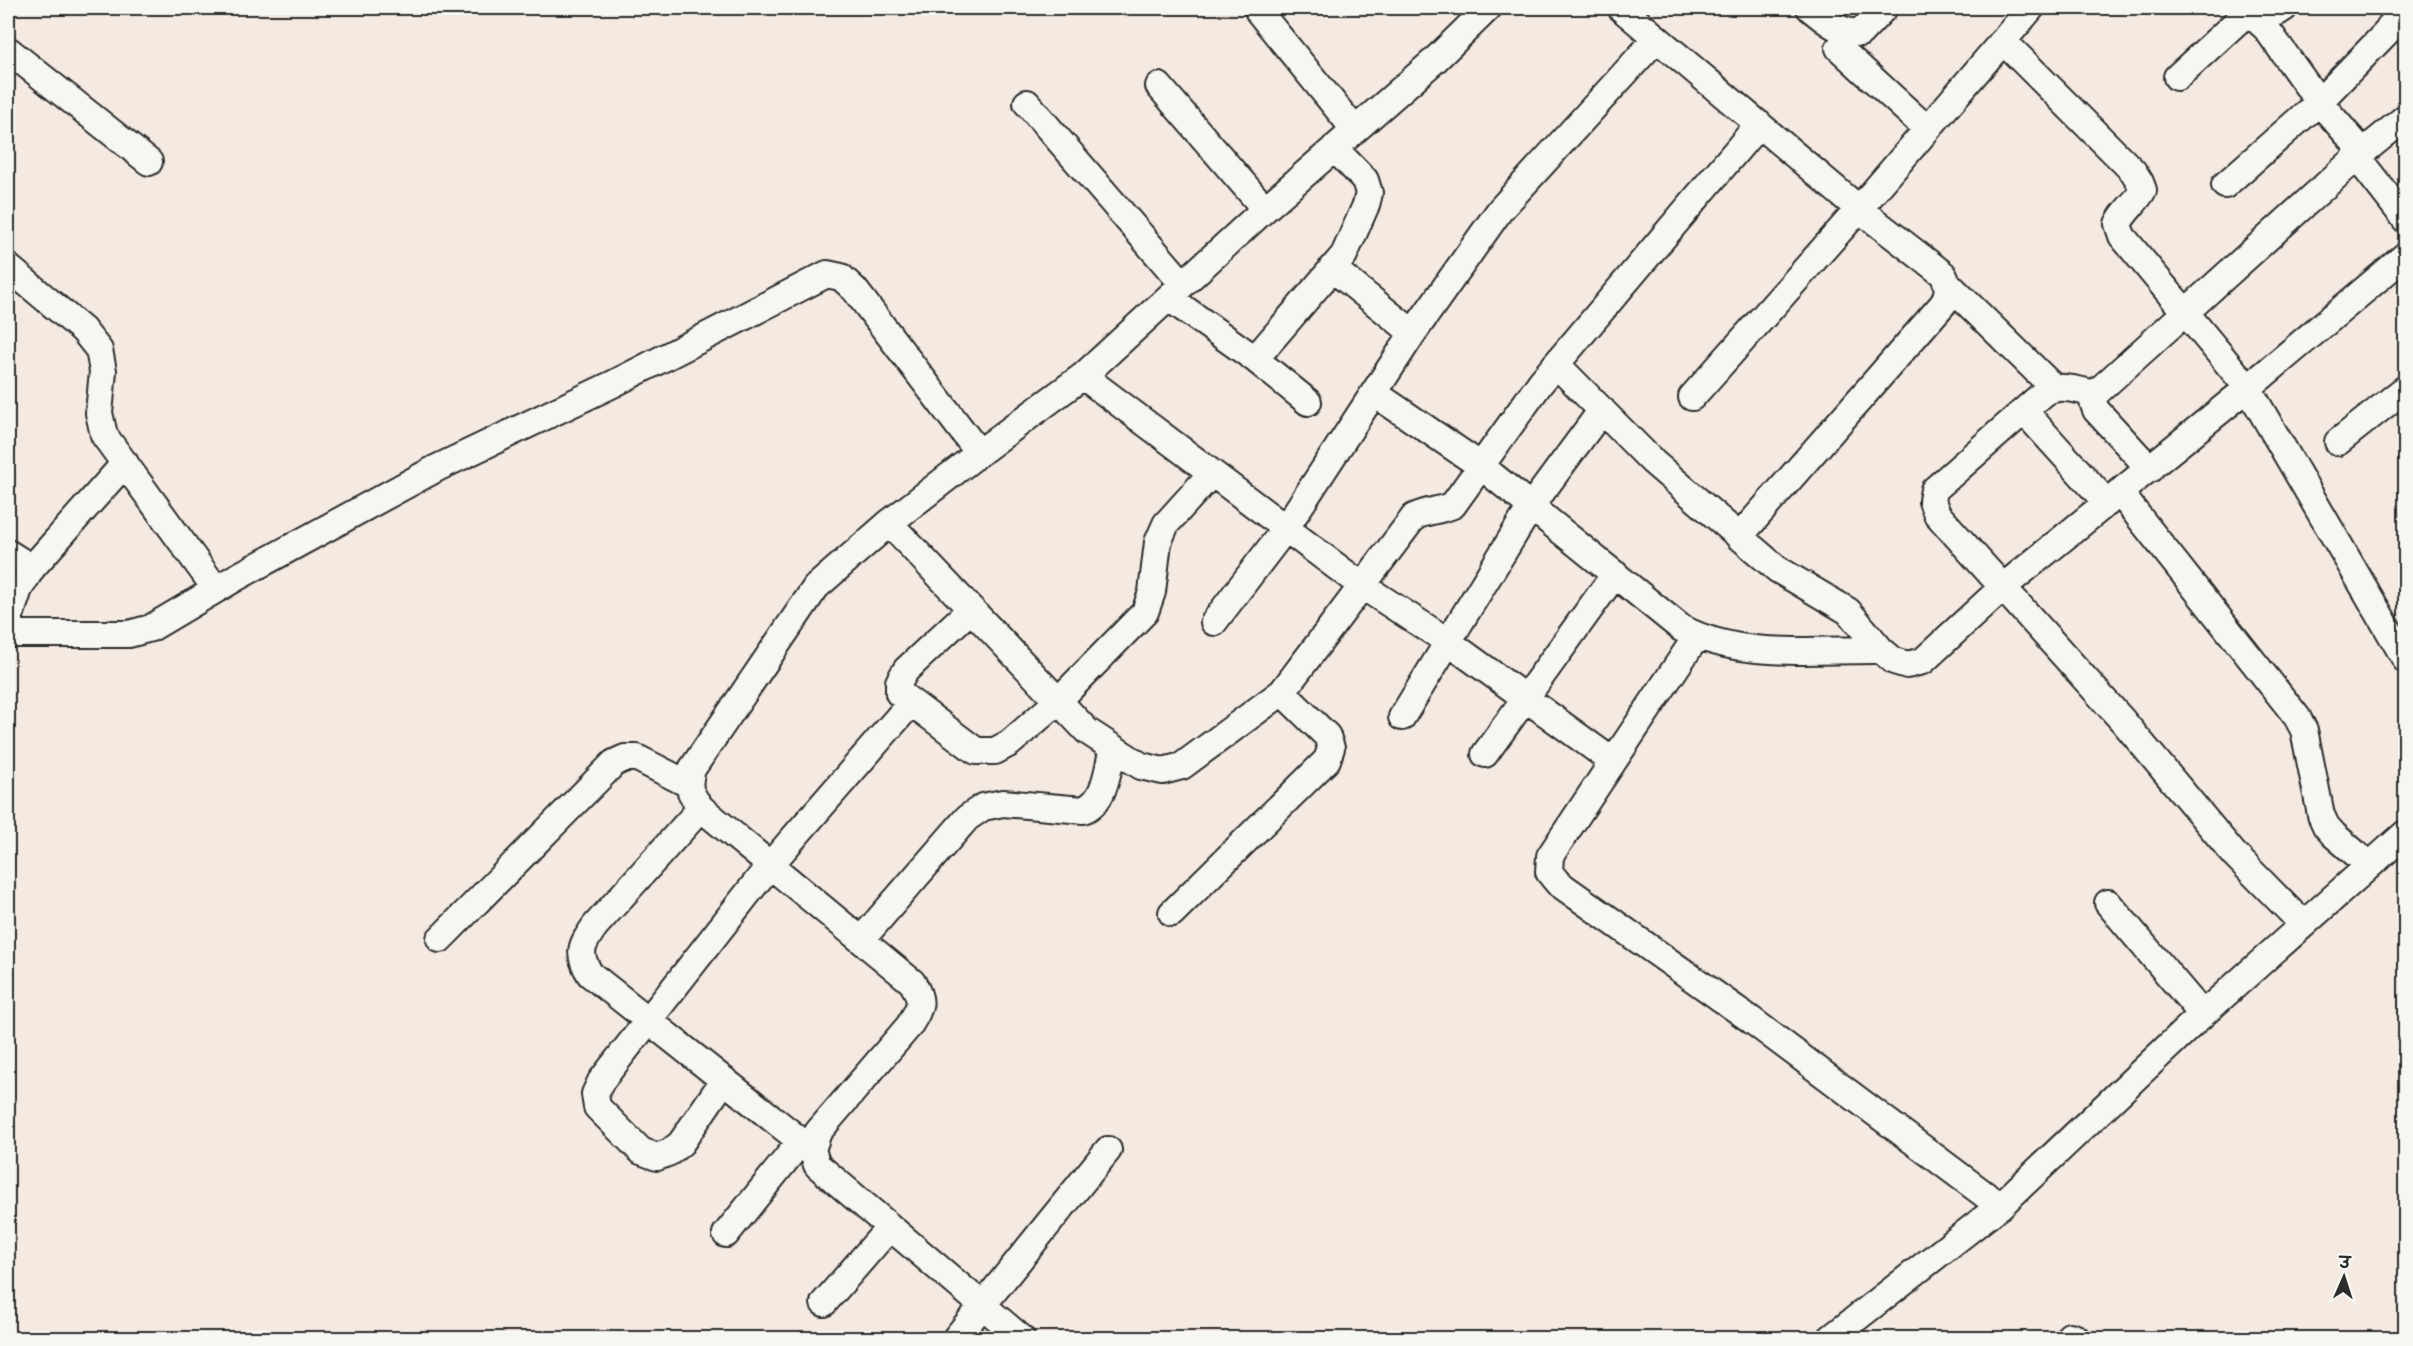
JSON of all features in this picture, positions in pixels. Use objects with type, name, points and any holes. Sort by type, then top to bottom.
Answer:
[{"type":"street","points":[[726,1234],[807,1145],[909,1026],[920,1009],[920,995],[912,982],[701,808],[691,795],[688,784],[692,769],[816,587],[889,523],[1083,376],[1265,209],[1435,60],[1488,8]]},
{"type":"street","points":[[1621,8],[1859,209],[1943,274],[1948,284],[2054,387],[2095,394]]},
{"type":"street","points":[[1810,8],[1833,27],[1847,32],[1860,33],[1884,8]]},
{"type":"street","points":[[1692,397],[1859,209],[2031,8]]},
{"type":"street","points":[[2176,77],[2254,9],[2278,12],[2284,8]]},
{"type":"street","points":[[2254,9],[2319,102],[2355,143],[2358,150],[2357,157],[2406,220]]},
{"type":"street","points":[[1259,12],[1355,130]]},
{"type":"street","points":[[2225,185],[2319,102],[2402,14]]},
{"type":"street","points":[[1214,622],[1285,529],[1413,333],[1515,191],[1657,38]]},
{"type":"street","points":[[2003,41],[2133,171],[2143,190],[2123,214],[2118,224],[2122,236],[2248,388],[2406,660]]},
{"type":"street","points":[[1839,48],[1927,129]]},
{"type":"street","points":[[8,50],[149,162]]},
{"type":"street","points":[[1159,86],[1265,209]]},
{"type":"street","points":[[1027,103],[1176,291],[1308,402]]},
{"type":"street","points":[[2151,469],[2096,410],[2093,402],[2095,394],[2101,386],[2186,313],[2357,157],[2406,117]]},
{"type":"street","points":[[889,523],[1087,731],[1141,766],[1163,771],[1182,766],[1282,692],[1414,517],[1425,511],[1443,509],[1453,505],[1556,364],[1759,124]]},
{"type":"street","points":[[1255,359],[1344,255],[1366,205],[1369,193],[1365,180],[1334,148]]},
{"type":"street","points":[[1556,364],[1653,462],[1739,537],[1777,569],[1848,611],[1881,650],[1894,661],[1907,665],[1923,661],[2003,586],[2151,469],[2406,255]]},
{"type":"street","points":[[8,267],[83,330],[99,350],[103,371],[99,413],[104,435],[216,589]]},
{"type":"street","points":[[1332,268],[1413,333]]},
{"type":"street","points":[[8,633],[129,634],[151,628],[216,589],[437,468],[614,384],[827,274],[841,277],[855,290],[979,453]]},
{"type":"street","points":[[1739,537],[1943,303],[1948,294],[1948,284]]},
{"type":"street","points":[[1083,376],[1361,585],[1447,641],[1612,761]]},
{"type":"street","points":[[2054,387],[1934,490],[1932,501],[1937,514],[2123,721],[2234,854],[2303,924]]},
{"type":"street","points":[[2338,442],[2406,388]]},
{"type":"street","points":[[1374,393],[1481,466],[1681,628],[1696,636],[1767,651],[1881,650]]},
{"type":"street","points":[[1402,717],[1532,506],[1602,410]]},
{"type":"street","points":[[2024,411],[2113,498],[2297,717],[2304,730],[2321,815],[2326,826],[2369,865]]},
{"type":"street","points":[[8,622],[19,589],[32,568],[125,463]]},
{"type":"street","points":[[971,609],[906,670],[899,682],[899,693],[910,704],[976,751],[995,751],[1010,743],[1058,701],[1145,612],[1152,592],[1158,542],[1166,524],[1212,473]]},
{"type":"street","points":[[8,553],[32,568]]},
{"type":"street","points":[[1485,754],[1615,574]]},
{"type":"street","points":[[1696,636],[1551,856],[1549,872],[1557,883],[1750,1019],[2000,1206]]},
{"type":"street","points":[[1172,913],[1327,760],[1331,748],[1326,736],[1282,692]]},
{"type":"street","points":[[724,1080],[681,1143],[670,1152],[657,1157],[641,1151],[597,1107],[595,1094],[601,1081],[770,865],[910,704]]},
{"type":"street","points":[[861,940],[967,818],[983,807],[1004,803],[1083,810],[1093,806],[1100,796],[1113,748]]},
{"type":"street","points":[[440,939],[614,763],[625,758],[637,758],[688,784]]},
{"type":"street","points":[[701,808],[595,926],[584,942],[581,959],[590,974],[648,1022],[807,1145],[818,1165],[1021,1338]]},
{"type":"street","points":[[1831,1338],[2000,1206],[2202,1014],[2406,832]]},
{"type":"street","points":[[2108,903],[2202,1014]]},
{"type":"street","points":[[956,1338],[1108,1150]]},
{"type":"street","points":[[824,1303],[890,1227]]}]
